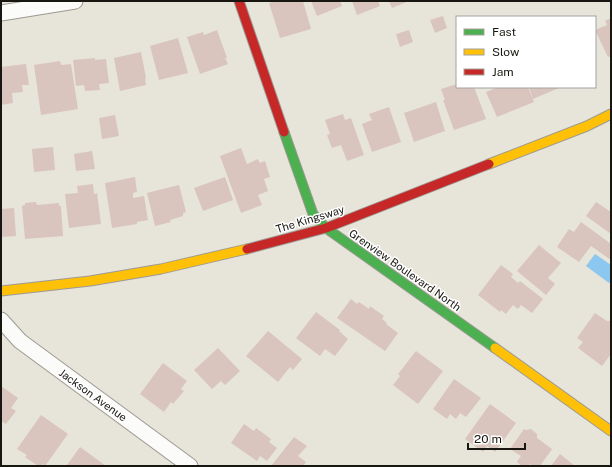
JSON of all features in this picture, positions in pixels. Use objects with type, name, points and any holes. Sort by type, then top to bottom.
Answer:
[{"type":"street","points":[[1,13],[75,1]]},
{"type":"street","name":"Grenview Boulevard North","points":[[239,1],[313,214],[326,228],[611,431]]},
{"type":"street","name":"The Kingsway","points":[[1,291],[90,281],[161,269],[215,257],[326,228],[587,126],[611,114]]},
{"type":"street","name":"Jackson Avenue","points":[[1,320],[20,342],[190,466]]},
{"type":"water","points":[[595,254],[611,265],[611,281],[609,283],[586,266]]},
{"type":"building","points":[[275,1],[303,1],[311,29],[280,38],[269,3]]},
{"type":"building","points":[[311,1],[340,1],[342,6],[317,16]]},
{"type":"building","points":[[352,1],[378,1],[380,6],[357,15]]},
{"type":"building","points":[[389,1],[409,1],[392,8]]},
{"type":"building","points":[[443,16],[447,28],[435,33],[430,20]]},
{"type":"building","points":[[611,18],[611,56],[608,57],[596,32],[596,30],[607,25],[605,21]]},
{"type":"building","points":[[217,30],[228,64],[200,74],[187,37],[203,32],[204,35]]},
{"type":"building","points":[[409,30],[413,42],[400,47],[396,34]]},
{"type":"building","points":[[178,38],[188,73],[159,80],[150,46]]},
{"type":"building","points":[[141,52],[146,85],[120,91],[114,58]]},
{"type":"building","points":[[95,58],[95,60],[106,59],[109,83],[99,84],[100,90],[85,91],[84,85],[76,86],[73,60]]},
{"type":"building","points":[[60,61],[61,65],[71,64],[78,109],[41,115],[34,65]]},
{"type":"building","points":[[26,64],[29,85],[22,85],[23,92],[12,93],[13,103],[1,105],[1,67]]},
{"type":"building","points":[[456,84],[456,88],[474,88],[486,119],[454,130],[443,100],[445,100],[441,89]]},
{"type":"building","points":[[496,88],[528,88],[534,102],[497,117],[486,92]]},
{"type":"building","points":[[529,88],[559,88],[533,99]]},
{"type":"building","points":[[436,102],[445,131],[414,142],[404,113]]},
{"type":"building","points":[[389,107],[401,142],[372,152],[362,124],[372,120],[369,114]]},
{"type":"building","points":[[343,114],[345,120],[351,118],[364,155],[347,161],[341,145],[332,148],[327,135],[330,134],[325,120]]},
{"type":"building","points":[[115,115],[119,136],[102,139],[99,118]]},
{"type":"building","points":[[53,147],[55,170],[34,172],[32,149]]},
{"type":"building","points":[[241,148],[247,164],[258,159],[260,163],[265,161],[270,177],[264,179],[268,191],[258,195],[262,205],[241,213],[220,156]]},
{"type":"building","points":[[92,151],[95,169],[76,171],[74,154]]},
{"type":"building","points":[[135,177],[137,192],[133,193],[133,198],[144,196],[148,220],[137,222],[137,224],[112,228],[105,183]]},
{"type":"building","points":[[225,177],[233,200],[203,211],[194,188]]},
{"type":"building","points":[[93,184],[94,194],[97,193],[101,224],[69,228],[65,194],[78,193],[77,186]]},
{"type":"building","points":[[179,185],[186,212],[183,213],[183,216],[170,220],[171,222],[155,226],[147,193]]},
{"type":"building","points":[[36,202],[37,205],[59,203],[59,206],[61,206],[63,236],[25,239],[22,206],[25,205],[25,203]]},
{"type":"building","points":[[596,202],[611,212],[611,234],[586,216]]},
{"type":"building","points":[[14,208],[16,236],[1,237],[1,209]]},
{"type":"building","points":[[581,222],[611,244],[611,260],[591,246],[579,262],[557,247],[569,229],[574,232]]},
{"type":"building","points":[[539,245],[561,263],[548,278],[555,284],[546,295],[517,271]]},
{"type":"building","points":[[501,265],[513,274],[511,277],[518,283],[520,281],[543,299],[532,313],[521,305],[518,309],[513,305],[506,314],[501,310],[500,312],[478,295]]},
{"type":"building","points":[[351,299],[357,304],[359,302],[369,309],[370,306],[384,316],[382,319],[387,323],[386,324],[398,333],[385,351],[337,318]]},
{"type":"building","points":[[316,312],[340,330],[339,331],[348,339],[335,356],[325,349],[320,356],[296,338]]},
{"type":"building","points":[[595,313],[607,321],[611,321],[611,354],[602,366],[578,348],[583,342],[577,338]]},
{"type":"building","points":[[268,331],[302,359],[293,370],[290,367],[278,382],[246,356]]},
{"type":"building","points":[[218,348],[240,371],[225,385],[221,381],[212,389],[194,370]]},
{"type":"building","points":[[416,351],[443,371],[418,404],[393,385],[400,376],[398,374]]},
{"type":"building","points":[[163,363],[187,381],[181,389],[184,391],[173,404],[171,402],[164,412],[140,394]]},
{"type":"building","points":[[454,379],[481,398],[466,417],[460,413],[456,419],[450,414],[447,419],[433,409]]},
{"type":"building","points":[[1,386],[18,398],[11,408],[16,411],[6,424],[1,421]]},
{"type":"building","points":[[490,404],[516,423],[495,452],[487,446],[483,452],[465,439]]},
{"type":"building","points":[[41,415],[68,434],[45,466],[43,464],[42,466],[38,466],[25,457],[27,455],[17,449]]},
{"type":"building","points":[[244,424],[254,431],[256,428],[271,439],[269,442],[277,448],[267,461],[260,456],[257,461],[231,443]]},
{"type":"building","points":[[524,429],[531,429],[537,434],[537,438],[552,449],[540,466],[533,466],[530,464],[528,466],[522,466],[517,462],[521,456],[510,449]]},
{"type":"building","points":[[294,437],[307,446],[298,456],[306,462],[303,466],[271,466]]},
{"type":"building","points":[[80,447],[106,466],[68,466],[67,465]]},
{"type":"building","points":[[560,454],[575,466],[551,466]]},
{"type":"traffic: fast","points":[[284,132],[313,214],[326,228],[495,348]]},
{"type":"traffic: slow","points":[[489,164],[587,126],[611,114]]},
{"type":"traffic: slow","points":[[1,291],[90,281],[161,269],[247,249]]},
{"type":"traffic: slow","points":[[495,348],[611,431]]},
{"type":"traffic: jam","points":[[239,1],[284,132]]},
{"type":"traffic: jam","points":[[247,249],[326,228],[489,164]]}]
